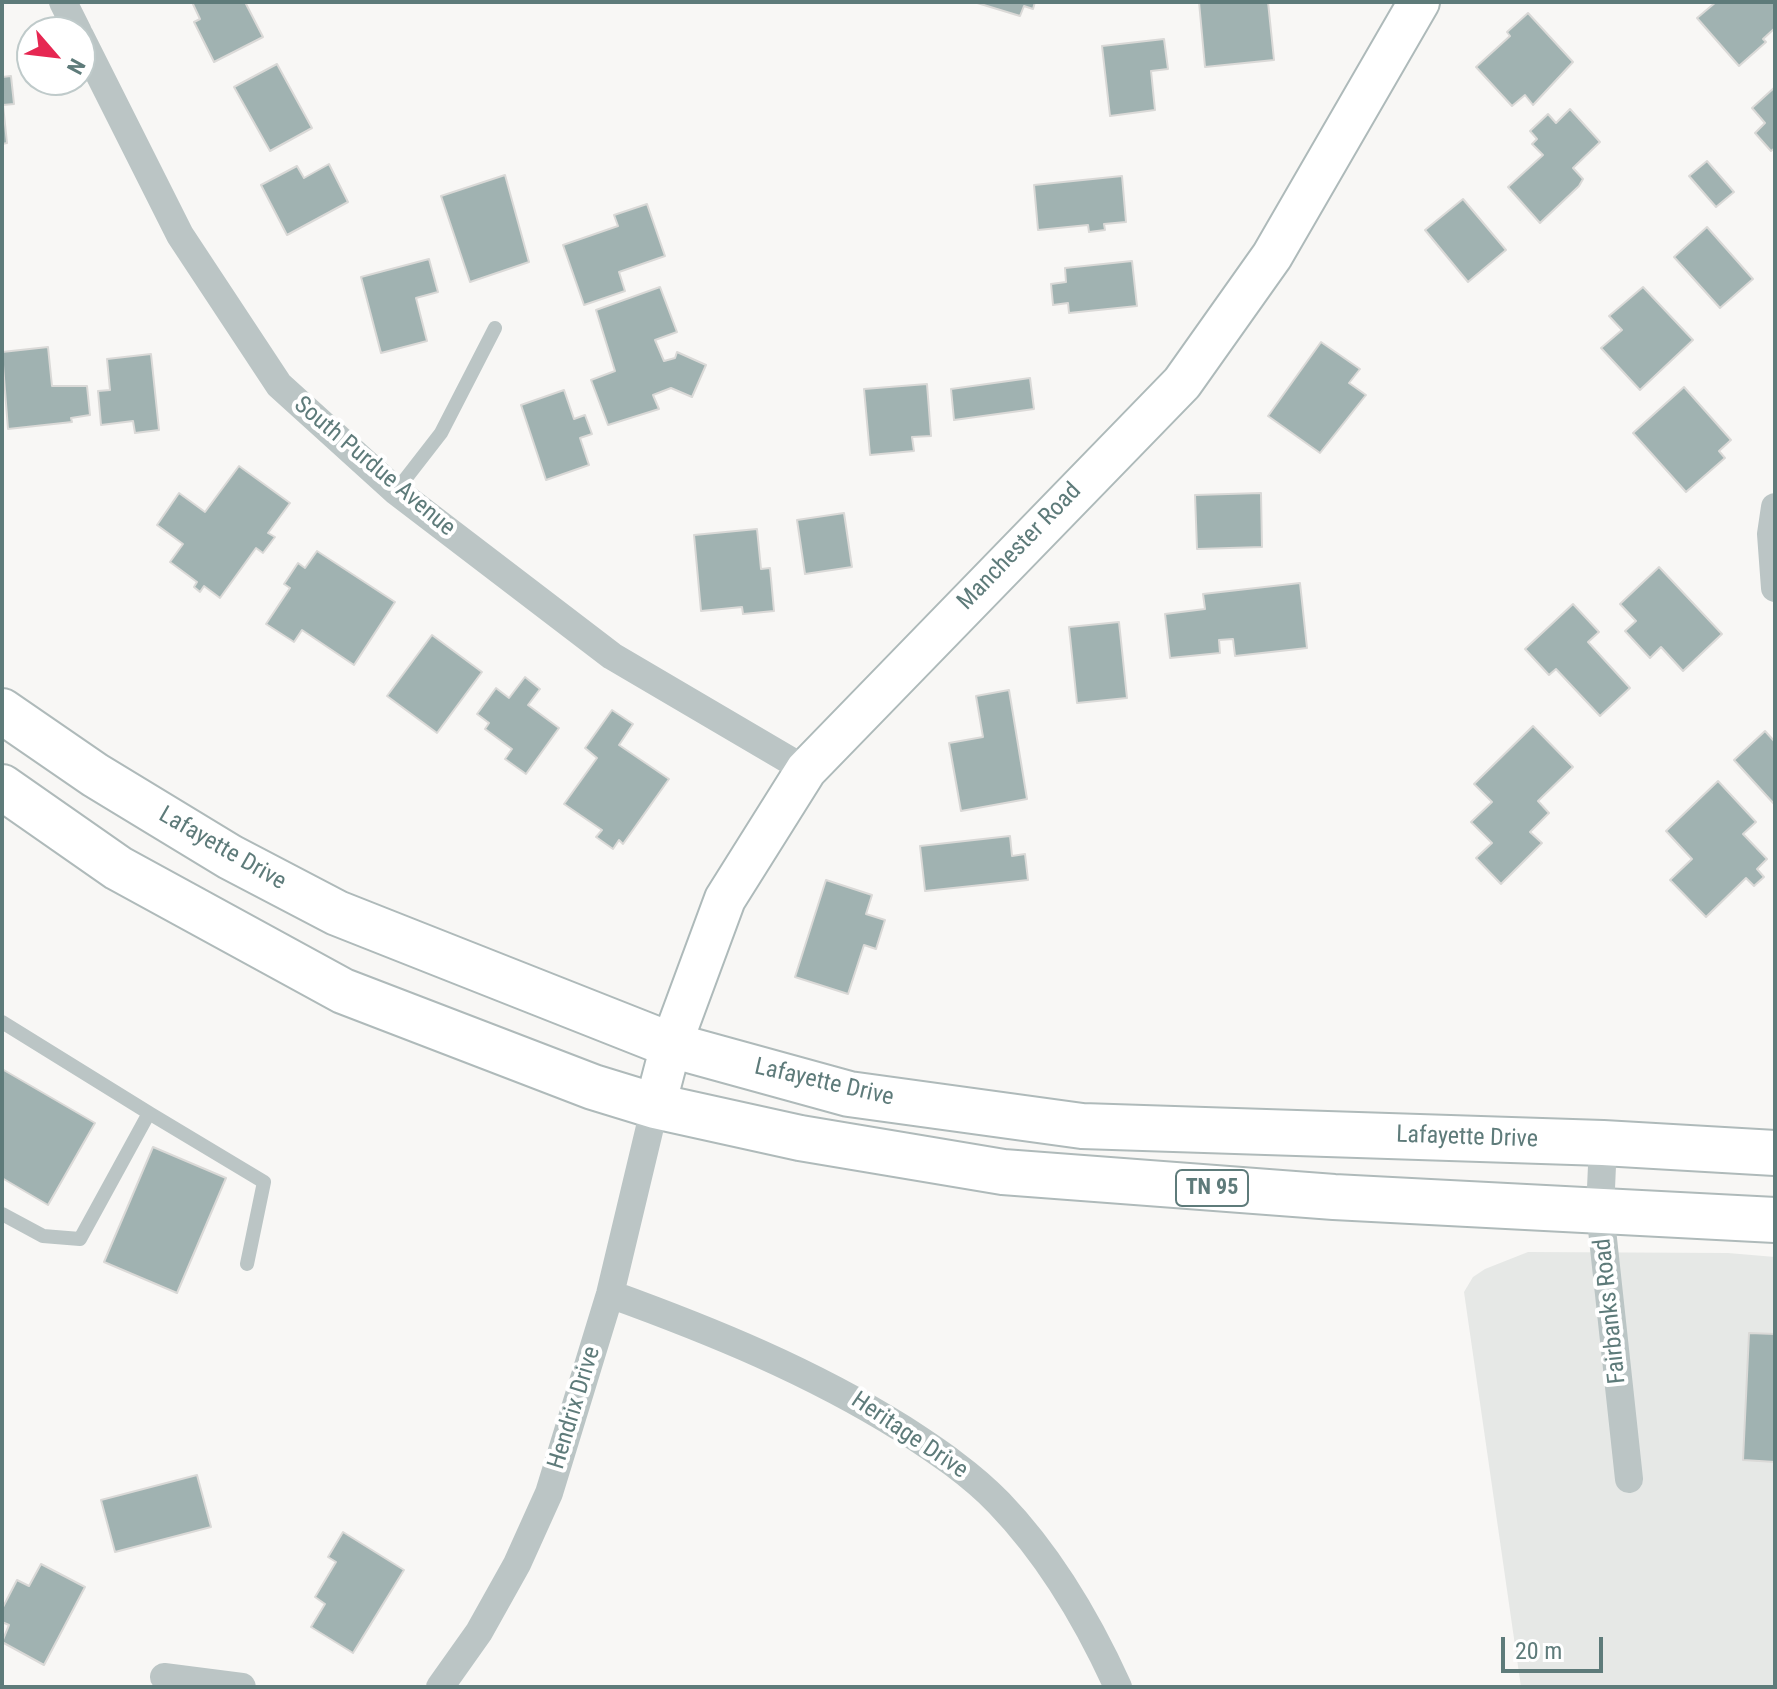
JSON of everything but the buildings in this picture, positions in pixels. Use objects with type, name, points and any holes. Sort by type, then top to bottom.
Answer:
[{"type":"main road","name":"Lafayette Drive","points":[[2,711],[95,775],[190,832],[337,913],[671,1045],[849,1094],[1082,1126],[1603,1143],[1775,1153]]},
{"type":"main road","points":[[2,787],[118,868],[343,991],[593,1087],[655,1106]]},
{"type":"main road","name":"TN 95","points":[[655,1106],[800,1138],[1003,1172],[1318,1196],[1775,1220]]},
{"type":"street","name":"Manchester Road","points":[[655,1106],[671,1045],[725,899],[806,770],[1182,383],[1272,256],[1419,2]]},
{"type":"street","name":"South Purdue Avenue","points":[[96,68],[180,235],[279,385],[396,491],[612,656],[806,770]]},
{"type":"street","points":[[1775,507],[1771,534],[1775,588]]},
{"type":"street","name":"Hendrix Drive","points":[[440,1687],[479,1632],[510,1578],[549,1493],[610,1294],[655,1106]]},
{"type":"street","name":"Fairbanks Road","points":[[1603,1143],[1600,1211],[1629,1479]]},
{"type":"street","name":"Heritage Drive","points":[[610,1294],[728,1337],[842,1391],[943,1455],[999,1502],[1039,1550],[1093,1632],[1118,1687]]},
{"type":"street","points":[[164,1677],[242,1687]]},
{"type":"lane","points":[[396,491],[441,433],[495,328]]},
{"type":"lane","points":[[2,1022],[264,1182],[247,1264]]},
{"type":"lane","points":[[2,1214],[43,1236],[80,1239],[149,1113]]},
{"type":"shaded area","points":[[1528,1252],[1728,1253],[1775,1257],[1775,1687],[1521,1687],[1464,1292],[1473,1277],[1485,1269]]}]
